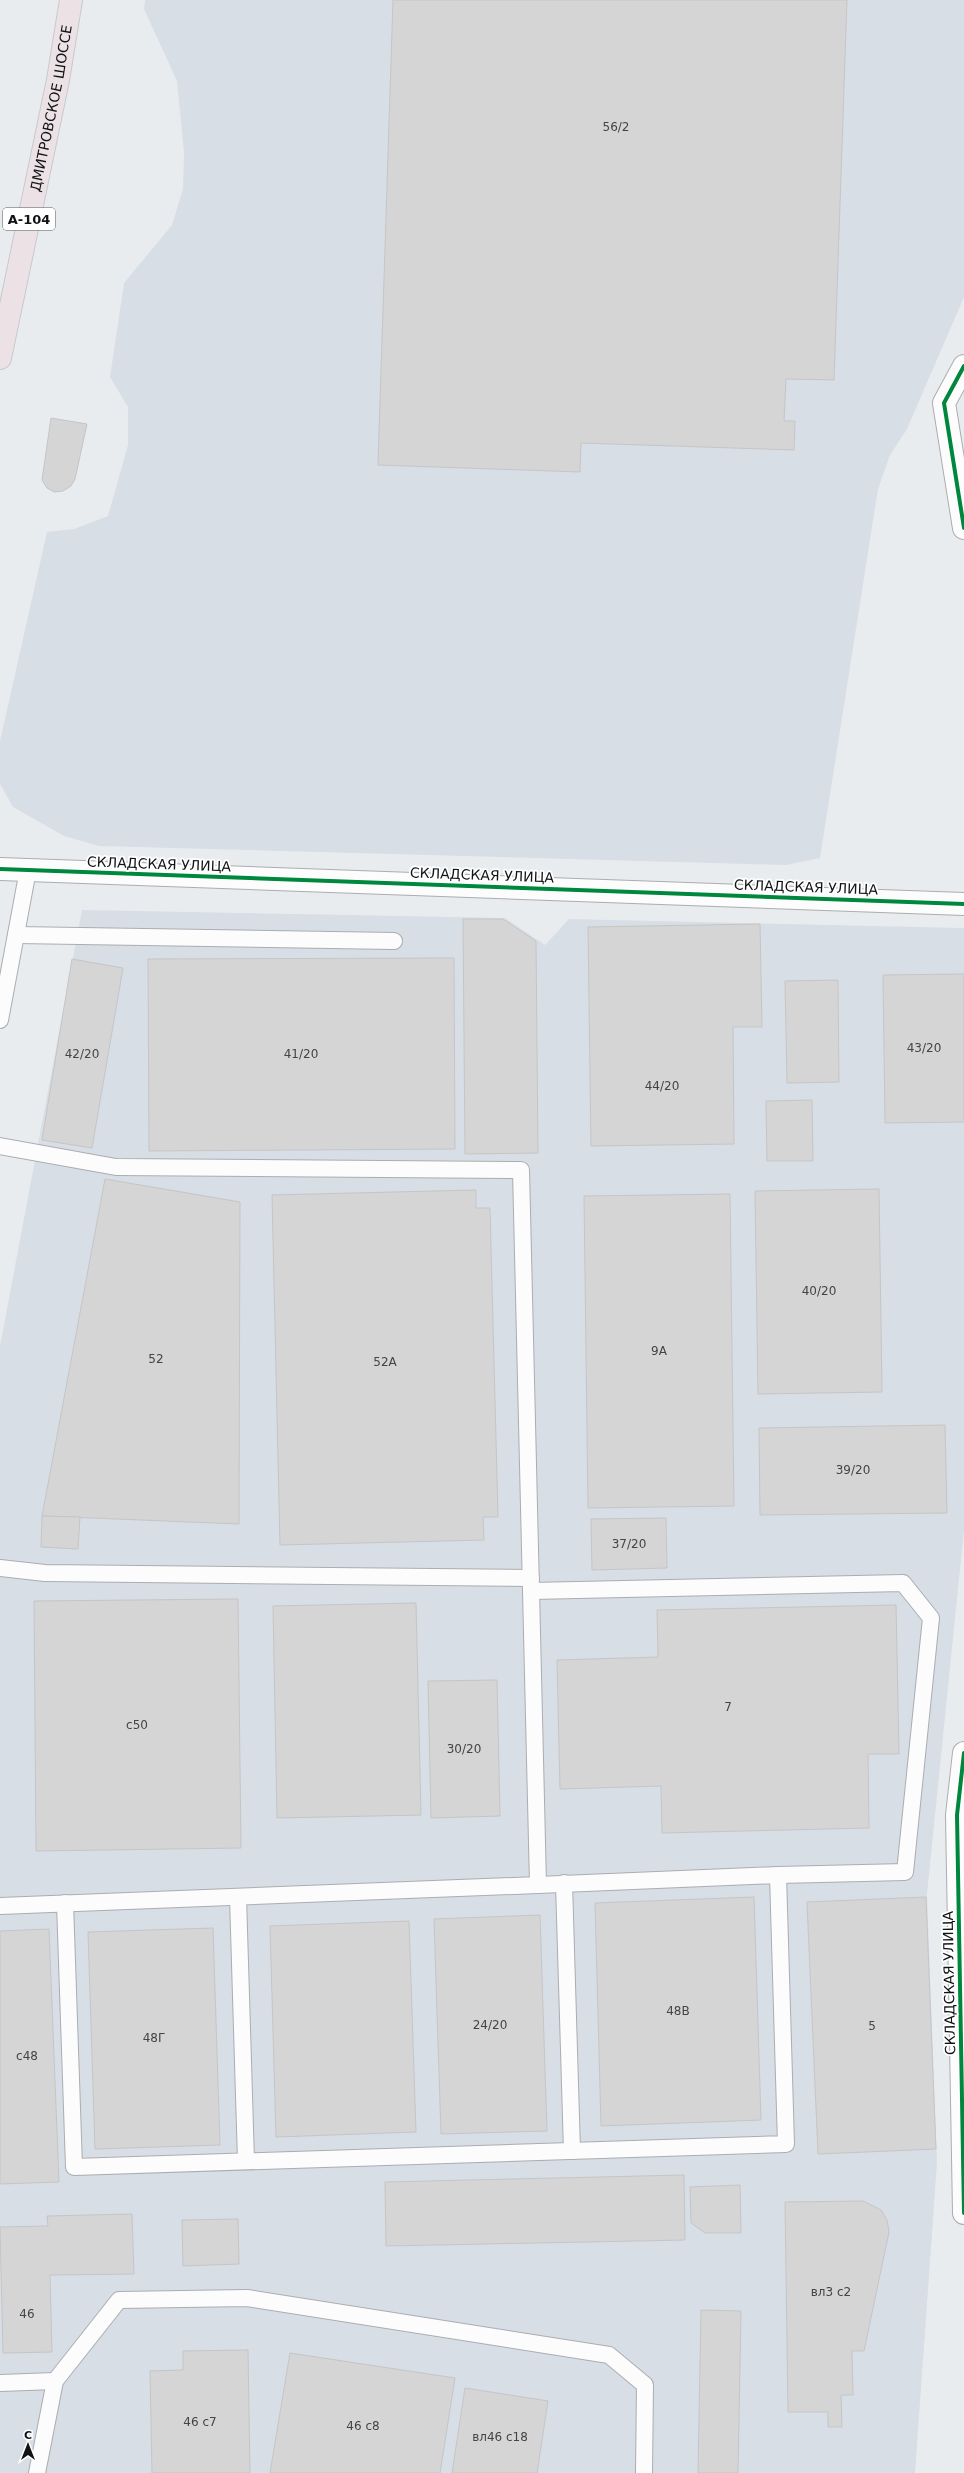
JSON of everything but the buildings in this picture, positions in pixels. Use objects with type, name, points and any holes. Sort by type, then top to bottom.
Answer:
[{"type":"highway","name":"ДМИТРОВСКОЕ ШОССЕ","points":[[0,358],[57,87],[71,0]]},
{"type":"street","points":[[964,366],[944,403],[964,528]]},
{"type":"street","name":"СКЛАДСКАЯ УЛИЦА","points":[[0,868],[964,904]]},
{"type":"street","name":"СКЛАДСКАЯ УЛИЦА","points":[[964,1753],[957,1815],[961,1902],[964,2213]]},
{"type":"lane","points":[[0,1020],[28,870]]},
{"type":"lane","points":[[16,935],[394,941]]},
{"type":"lane","points":[[0,1146],[116,1167],[521,1170],[538,1884]]},
{"type":"lane","points":[[0,1568],[45,1573],[531,1585],[902,1583],[931,1618],[905,1872],[564,1883],[0,1906]]},
{"type":"lane","points":[[65,1903],[74,2167],[786,2144],[778,1876]]},
{"type":"lane","points":[[564,1883],[572,2151]]},
{"type":"lane","points":[[238,1897],[246,2161]]},
{"type":"lane","points":[[37,2473],[55,2382],[119,2300],[247,2298],[608,2355],[645,2385],[644,2473]]},
{"type":"lane","points":[[0,2384],[55,2382]]},
{"type":"shaded area","points":[[145,0],[964,0],[964,297],[907,429],[890,455],[878,489],[820,858],[786,865],[99,846],[64,836],[13,807],[0,784],[0,741],[47,532],[74,529],[108,516],[128,445],[128,407],[110,377],[124,283],[172,225],[183,189],[184,152],[177,81],[144,9]]},
{"type":"shaded area","points":[[82,910],[505,918],[545,945],[569,919],[964,928],[964,1530],[927,1894],[937,2163],[915,2473],[0,2473],[0,1346]]},
{"type":"cycle path","points":[[964,366],[944,403],[964,528]]},
{"type":"cycle path","points":[[0,869],[964,904]]},
{"type":"cycle path","points":[[964,1753],[957,1815],[964,2213]]}]
